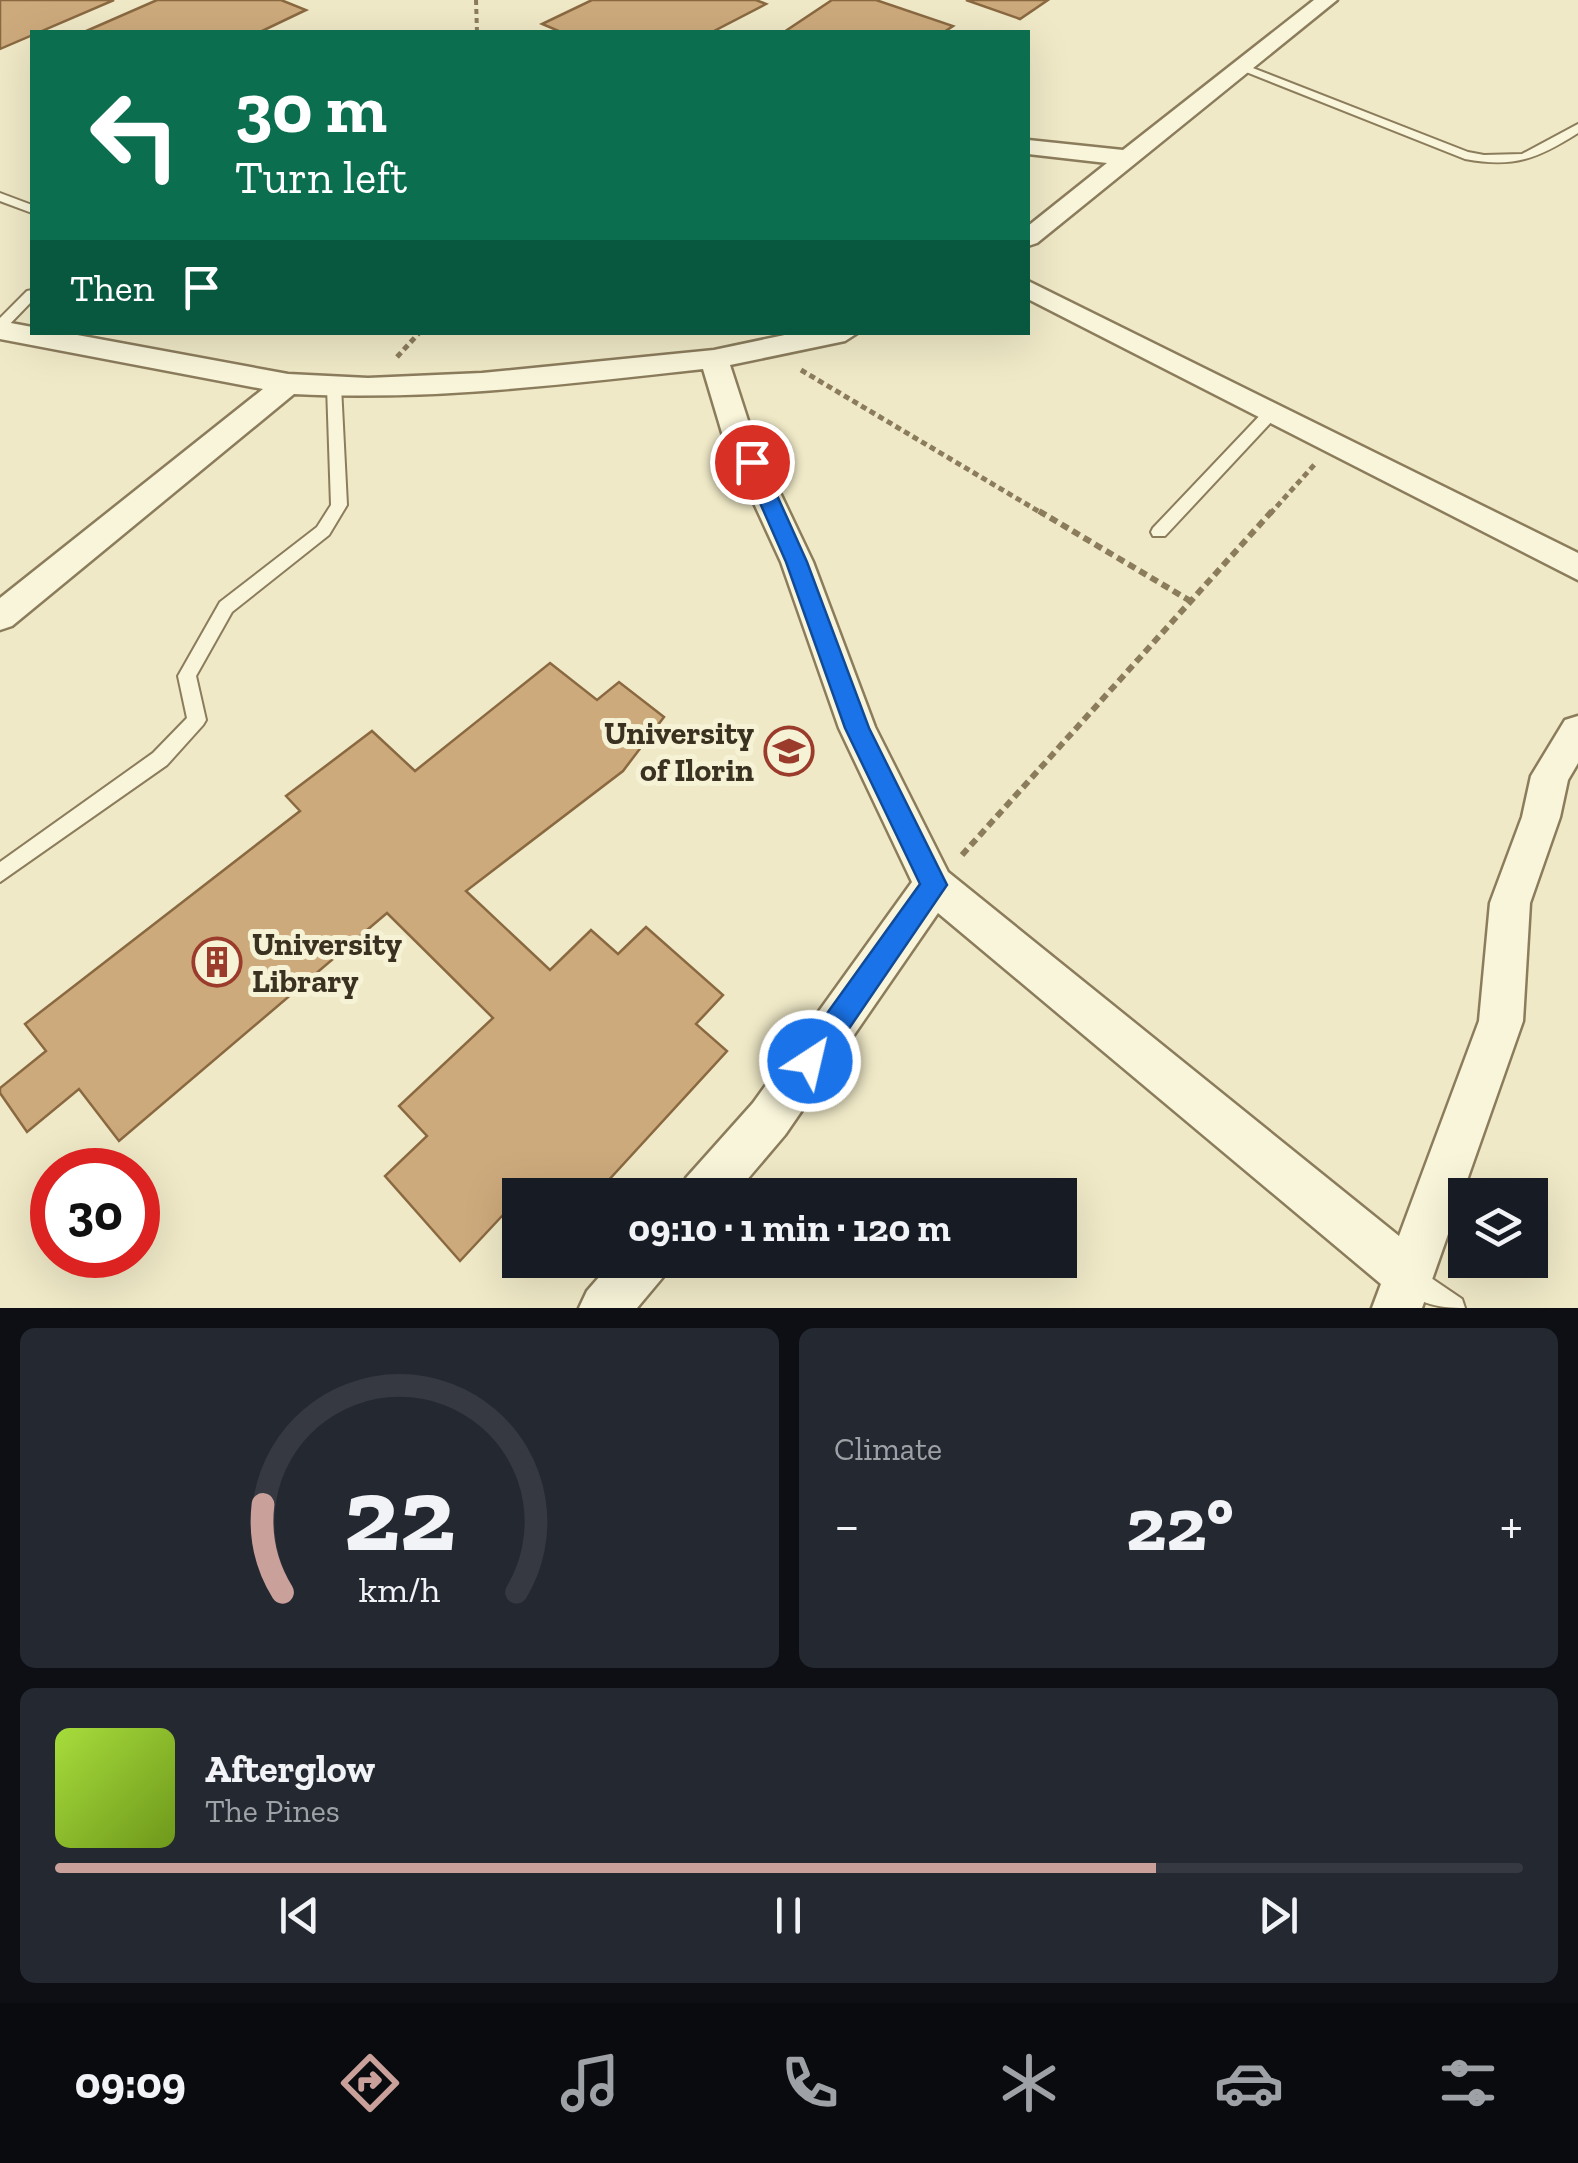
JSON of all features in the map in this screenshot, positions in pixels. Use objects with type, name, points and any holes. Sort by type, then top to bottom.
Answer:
[{"type":"street","points":[[1030,236],[1327,0]]},
{"type":"street","points":[[1030,148],[1127,158]]},
{"type":"street","points":[[1030,290],[1578,568]]},
{"type":"street","points":[[0,328],[30,334]]},
{"type":"street","points":[[36,335],[288,384],[334,386],[482,382],[714,360],[833,335]]},
{"type":"street","points":[[714,360],[738,436],[785,532],[857,728],[934,885],[1403,1292],[1501,1020],[1510,903],[1541,817],[1550,776],[1578,731]]},
{"type":"street","points":[[0,617],[288,384]]},
{"type":"street","points":[[718,1178],[769,1120],[934,885]]},
{"type":"street","points":[[604,1308],[630,1278]]},
{"type":"lane","points":[[1240,66],[1465,155],[1500,163],[1531,158],[1578,128]]},
{"type":"lane","points":[[0,197],[30,209]]},
{"type":"lane","points":[[0,328],[30,296]]},
{"type":"lane","points":[[0,874],[160,759],[197,720],[187,676],[226,607],[323,531],[339,505],[334,386]]},
{"type":"lane","points":[[1160,532],[1271,412]]},
{"type":"lane","points":[[1403,1292],[1454,1308]]},
{"type":"path","points":[[476,0],[477,30]]},
{"type":"path","points":[[770,351],[1192,602]]},
{"type":"path","points":[[934,885],[1333,444]]},
{"type":"building","points":[[0,0],[114,0],[44,30],[30,30],[30,36],[0,49]]},
{"type":"building","points":[[157,0],[281,0],[306,10],[264,30],[89,30]]},
{"type":"building","points":[[592,0],[756,0],[766,4],[716,30],[556,30],[542,24]]},
{"type":"building","points":[[832,0],[876,0],[953,26],[947,30],[787,30]]},
{"type":"building","points":[[966,0],[1048,0],[1020,19]]},
{"type":"building","name":"University Library","points":[[550,663],[597,700],[619,682],[664,717],[623,771],[466,891],[550,970],[591,930],[618,954],[646,927],[723,995],[696,1024],[727,1051],[611,1178],[502,1178],[502,1216],[460,1261],[385,1176],[427,1136],[399,1106],[493,1018],[387,913],[119,1141],[79,1089],[27,1132],[0,1093],[0,1088],[46,1051],[25,1024],[300,811],[286,796],[372,731],[415,771]]},
{"type":"place","name":"University of Ilorin","points":[[789,751]]},
{"type":"place","name":"University Library","points":[[217,962]]},
{"type":"route","points":[[752,462],[797,562],[857,728],[934,885],[810,1061]]}]
